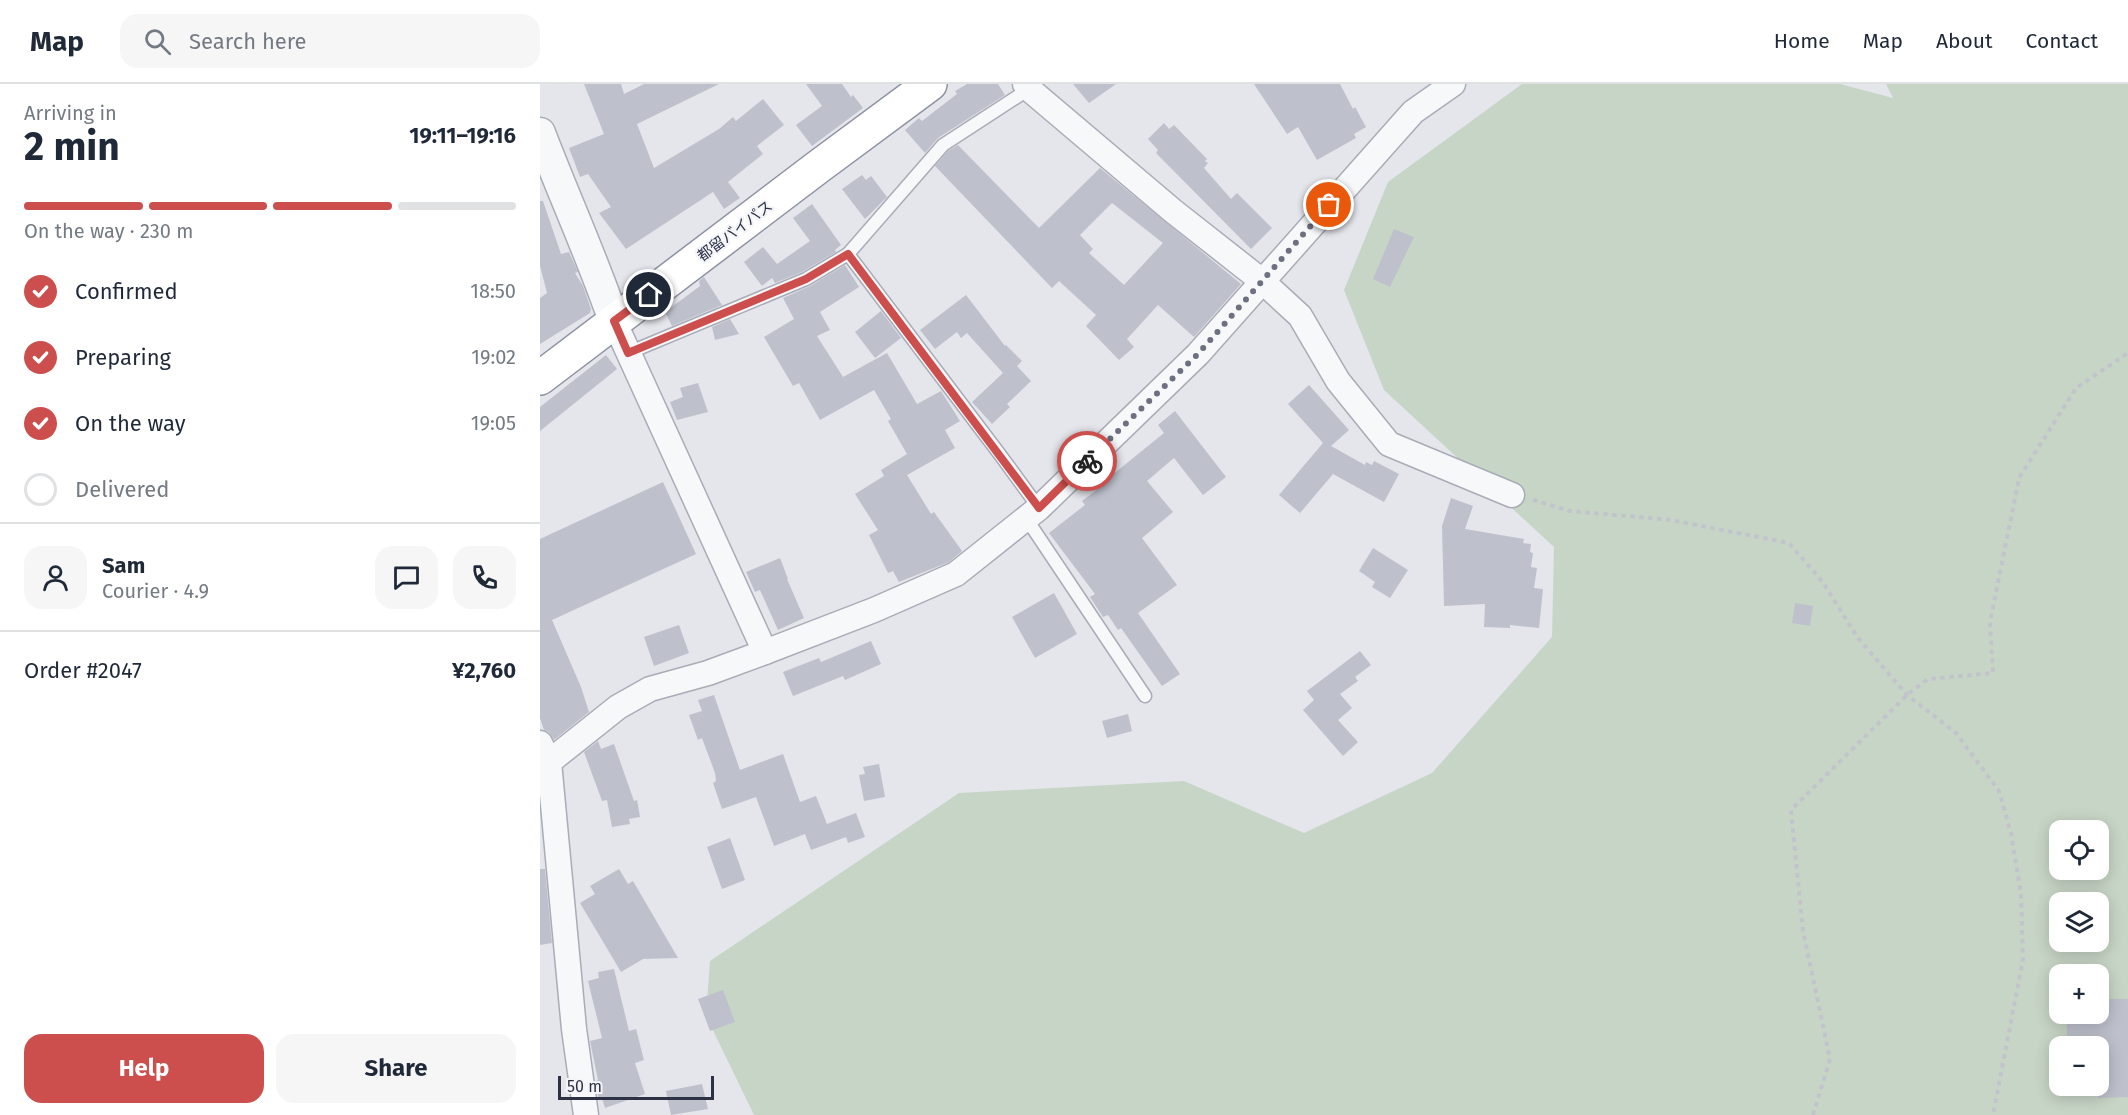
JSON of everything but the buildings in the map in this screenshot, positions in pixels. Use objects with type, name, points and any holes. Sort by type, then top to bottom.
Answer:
[{"type":"highway","name":"都留バイパス","points":[[540,378],[930,84]]},
{"type":"street","points":[[586,1115],[543,759],[618,707],[650,689],[708,673],[765,652],[874,610],[956,574],[1032,513],[1198,354],[1413,112],[1453,84]]},
{"type":"street","points":[[1027,86],[1164,203],[1262,281],[1300,316],[1338,381],[1389,444],[1512,495]]},
{"type":"street","points":[[540,133],[560,187],[601,282],[614,321],[765,652]]},
{"type":"lane","points":[[628,353],[806,279],[848,254],[943,146],[1027,86]]},
{"type":"lane","points":[[848,254],[1032,513],[1145,696]]},
{"type":"path","points":[[1813,1115],[1830,1059],[1803,931],[1791,810],[1907,695],[1928,679],[1993,673],[1990,622],[2019,478],[2076,388],[2128,353]]},
{"type":"path","points":[[1512,495],[1570,511],[1671,520],[1790,543],[1822,581],[1858,639],[1907,695],[1956,733],[1999,791],[2011,833],[2021,894],[2023,958],[1993,1115]]},
{"type":"green space","points":[[1522,84],[1840,84],[1893,98],[1886,84],[2128,84],[2128,1115],[754,1115],[706,1016],[710,961],[959,793],[1184,781],[1304,833],[1432,773],[1552,637],[1554,547],[1384,390],[1344,290],[1388,182]]},
{"type":"way so far","points":[[1087,461],[1198,354],[1329,205]]},
{"type":"route","points":[[649,295],[614,321],[628,353],[806,279],[848,254],[1039,508],[1087,461]]}]
